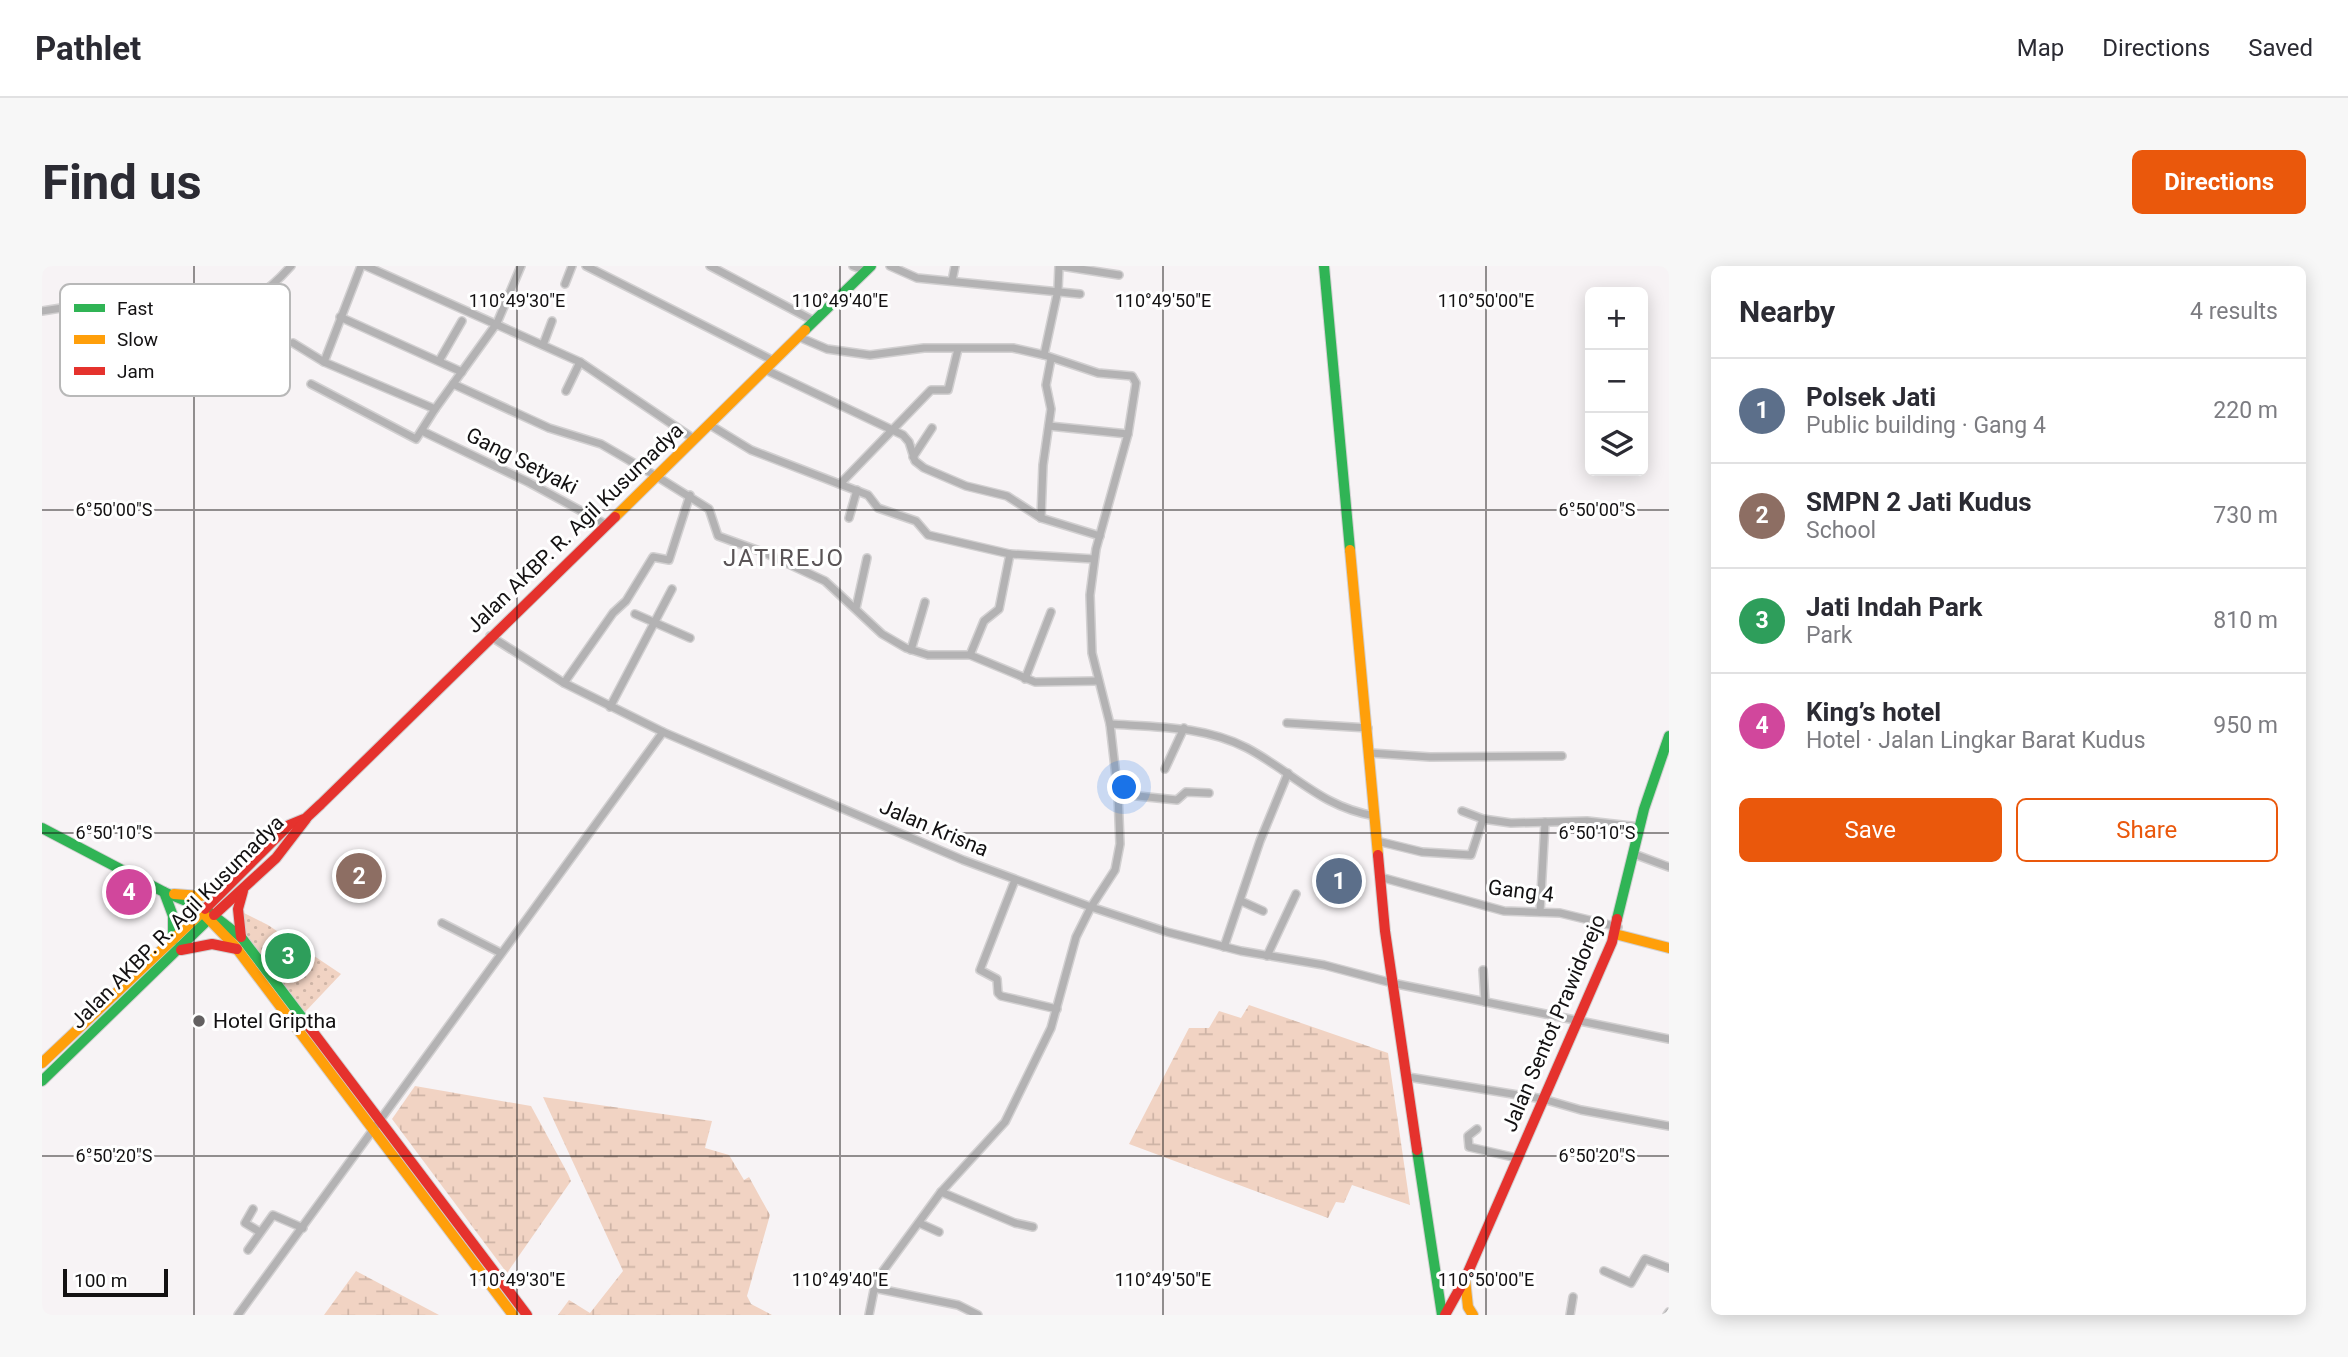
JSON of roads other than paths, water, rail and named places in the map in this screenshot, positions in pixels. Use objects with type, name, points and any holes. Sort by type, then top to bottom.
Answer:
[{"type":"main road","points":[[1324,266],[1392,983],[1444,1315]]},
{"type":"main road","name":"Jalan AKBP. R. Agil Kusumadya","points":[[42,1063],[173,940],[205,913],[244,887],[295,837],[306,818],[869,268]]},
{"type":"main road","name":"Jalan Sentot Prawidorejo","points":[[1444,1315],[1465,1279],[1617,930],[1640,827],[1669,736]]},
{"type":"main road","name":"Jalan AKBP. R. Agil Kusumadya","points":[[42,1081],[179,950],[223,891],[289,825],[306,818]]},
{"type":"main road","points":[[42,828],[205,913],[241,937],[513,1315]]},
{"type":"main road","points":[[241,937],[238,909],[244,887]]},
{"type":"main road","points":[[164,892],[193,896],[223,891]]},
{"type":"main road","points":[[164,892],[173,916],[173,940]]},
{"type":"main road","points":[[205,913],[237,949],[527,1315]]},
{"type":"main road","points":[[1617,930],[1669,948]]},
{"type":"main road","points":[[179,950],[212,944],[237,949]]},
{"type":"main road","points":[[1465,1279],[1468,1307],[1473,1315]]},
{"type":"street","points":[[272,284],[291,266]]},
{"type":"street","points":[[324,362],[340,317],[363,266],[580,362],[694,439]]},
{"type":"street","points":[[422,431],[497,323],[521,266]]},
{"type":"street","points":[[565,284],[572,266]]},
{"type":"street","points":[[586,266],[774,361]]},
{"type":"street","points":[[710,266],[814,321]]},
{"type":"street","points":[[853,266],[869,268]]},
{"type":"street","points":[[890,266],[909,276],[1080,294]]},
{"type":"street","points":[[952,281],[955,266]]},
{"type":"street","points":[[1041,518],[1051,404],[1046,385],[1048,357],[1060,266],[1119,275]]},
{"type":"street","points":[[42,311],[60,308]]},
{"type":"street","points":[[340,317],[462,372]]},
{"type":"street","points":[[439,361],[462,321]]},
{"type":"street","points":[[543,345],[552,321]]},
{"type":"street","points":[[799,337],[814,345],[854,354],[882,355],[924,348],[1013,348],[1098,373],[1134,378],[1128,434],[1094,559],[1089,625],[1097,681],[1110,724],[1118,794],[1118,862],[1111,881],[1091,907],[1074,945],[1047,1037],[1005,1122],[941,1192],[919,1223],[874,1288],[869,1315]]},
{"type":"street","points":[[293,343],[324,362],[435,409]]},
{"type":"street","points":[[839,484],[931,390],[948,390],[958,349]]},
{"type":"street","points":[[566,390],[580,362]]},
{"type":"street","points":[[766,370],[894,430],[906,438],[913,457],[924,468],[966,486],[1007,496],[1041,518],[1100,536]]},
{"type":"street","name":"Gang Setyaki","points":[[311,384],[416,439],[422,431],[528,482],[604,524]]},
{"type":"street","points":[[453,384],[549,428],[601,444],[690,495],[709,509],[718,536],[816,576],[889,639],[911,650],[928,655],[970,655],[1025,679],[1042,683],[1097,681]]},
{"type":"street","points":[[710,425],[751,450],[868,495],[882,510],[916,521],[928,535],[1010,554],[1094,559]]},
{"type":"street","points":[[1049,426],[1128,434]]},
{"type":"street","points":[[913,457],[932,428]]},
{"type":"street","points":[[849,518],[857,490]]},
{"type":"street","points":[[564,683],[613,613],[626,601],[653,557],[669,560],[690,495]]},
{"type":"street","points":[[970,655],[984,621],[999,610],[1010,554]]},
{"type":"street","points":[[856,608],[867,558]]},
{"type":"street","points":[[610,707],[656,625],[672,589]]},
{"type":"street","points":[[911,650],[925,602]]},
{"type":"street","points":[[1025,679],[1051,612]]},
{"type":"street","points":[[635,614],[690,638]]},
{"type":"street","name":"Jalan Krisna","points":[[490,636],[564,683],[663,732],[1015,880],[1091,907],[1224,947],[1324,965],[1392,983],[1669,1039]]},
{"type":"street","points":[[1287,723],[1368,728]]},
{"type":"street","points":[[1110,724],[1184,728],[1237,744],[1288,773],[1333,805],[1375,816]]},
{"type":"street","points":[[1165,769],[1184,728]]},
{"type":"street","points":[[238,1315],[663,732]]},
{"type":"street","points":[[1370,753],[1430,757],[1562,756]]},
{"type":"street","points":[[1224,947],[1288,773]]},
{"type":"street","points":[[1118,794],[1177,800],[1186,792],[1209,793]]},
{"type":"street","points":[[1462,811],[1483,819],[1511,823],[1587,821],[1640,827]]},
{"type":"street","points":[[1377,841],[1422,852],[1472,855],[1483,819]]},
{"type":"street","points":[[1540,912],[1545,822]]},
{"type":"street","points":[[1634,854],[1669,867]]},
{"type":"street","name":"Gang 4","points":[[1380,877],[1504,911],[1560,913],[1617,930]]},
{"type":"street","points":[[1015,880],[980,970],[997,979],[998,993],[1001,996],[1057,1009]]},
{"type":"street","points":[[1267,956],[1296,894]]},
{"type":"street","points":[[1241,901],[1263,911]]},
{"type":"street","points":[[442,923],[501,953]]},
{"type":"street","points":[[1483,970],[1485,1002]]},
{"type":"street","points":[[1408,1077],[1543,1099],[1581,1110],[1669,1126]]},
{"type":"street","points":[[1477,1129],[1468,1136],[1469,1147],[1517,1158]]},
{"type":"street","points":[[941,1192],[1015,1223],[1034,1227]]},
{"type":"street","points":[[253,1209],[245,1224],[260,1232]]},
{"type":"street","points":[[248,1250],[273,1215],[303,1228]]},
{"type":"street","points":[[919,1223],[939,1232]]},
{"type":"street","points":[[1604,1271],[1631,1283],[1646,1259],[1669,1268]]},
{"type":"street","points":[[874,1288],[958,1305],[978,1315]]},
{"type":"street","points":[[1570,1315],[1573,1297]]},
{"type":"place","name":"SMPN 2 Jati Kudus","points":[[359,876]]},
{"type":"place","name":"Polsek Jati","points":[[1339,881]]},
{"type":"place","name":"King’s hotel","points":[[129,892]]},
{"type":"place","name":"Jati Indah Park","points":[[288,956]]},
{"type":"place","name":"Hotel Griptha","points":[[199,1021]]},
{"type":"district","name":"JATIREJO","points":[[784,558]]}]
